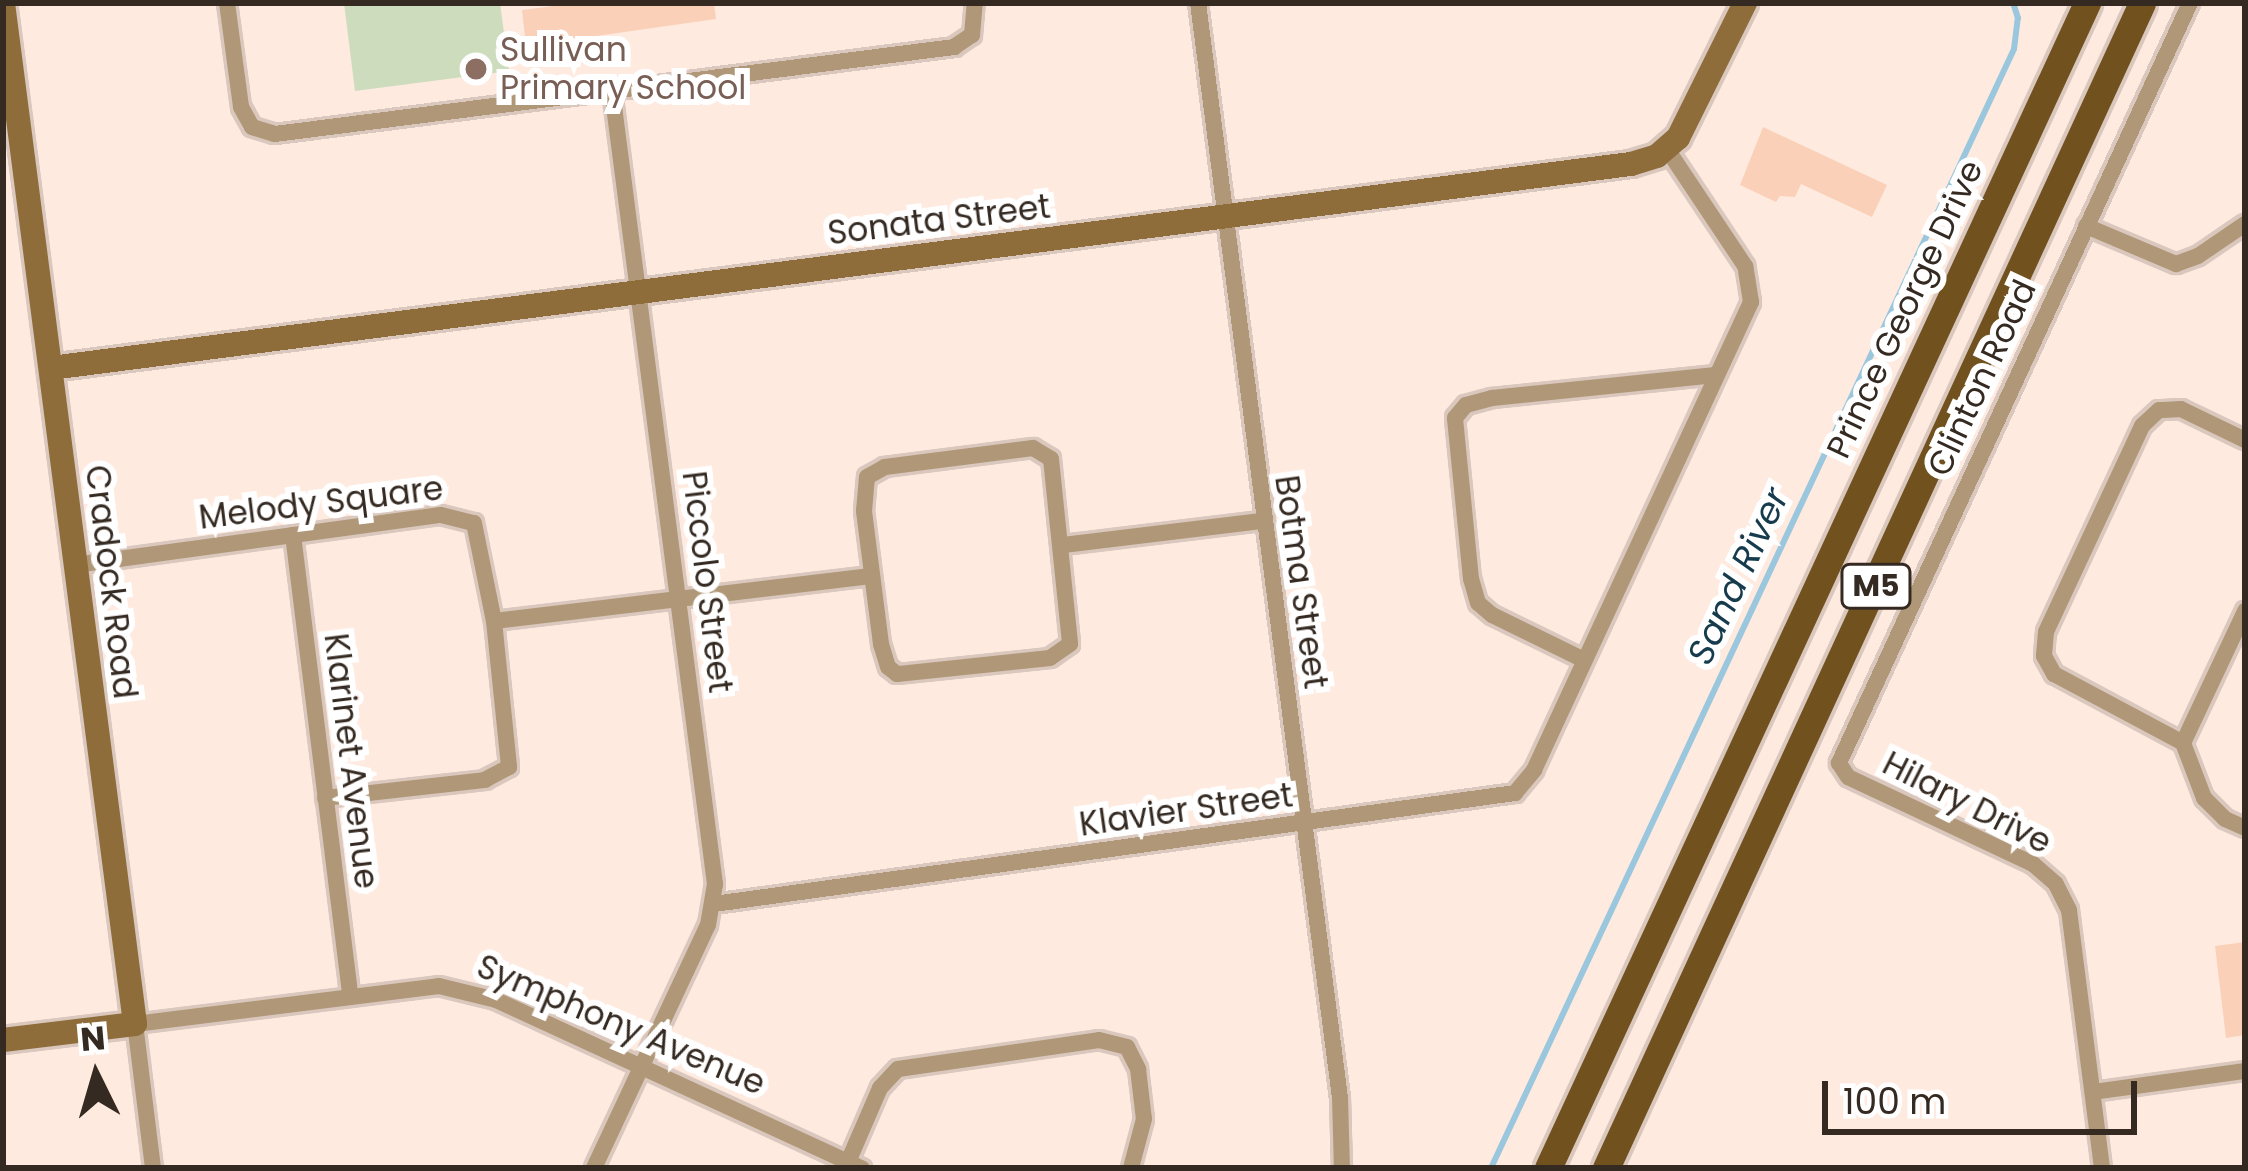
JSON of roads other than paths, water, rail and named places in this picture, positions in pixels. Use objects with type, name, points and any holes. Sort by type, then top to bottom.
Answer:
[{"type":"main road","name":"Prince George Drive","points":[[1548,1168],[2087,3]]},
{"type":"main road","name":"M5","points":[[1606,1168],[2142,3]]},
{"type":"street","name":"Cradock Road","points":[[3,3],[13,159],[51,368],[153,1168]]},
{"type":"street","points":[[227,3],[241,106],[252,127],[266,134],[958,46],[975,29],[975,3]]},
{"type":"street","points":[[1198,4],[1208,3]]},
{"type":"street","points":[[1667,148],[1688,124],[1745,3]]},
{"type":"street","name":"Clinton Road","points":[[1849,777],[1839,763],[1844,746],[2190,3]]},
{"type":"street","name":"Botma Street","points":[[1198,4],[1340,1098],[1342,1168]]},
{"type":"street","name":"Piccolo Street","points":[[612,91],[714,904]]},
{"type":"street","name":"Sonata Street","points":[[51,368],[1631,164],[1667,148]]},
{"type":"street","name":"Klavier Street","points":[[714,904],[1515,793],[1534,770],[1714,375],[1748,311],[1752,284],[1667,148]]},
{"type":"street","points":[[2086,226],[2176,264],[2198,256],[2245,224]]},
{"type":"street","points":[[1582,659],[1492,616],[1478,603],[1471,579],[1455,418],[1466,405],[1493,398],[1714,375]]},
{"type":"street","points":[[2245,440],[2181,409],[2158,410],[2142,426],[2047,632],[2044,656],[2054,674],[2183,742],[2204,798],[2225,819],[2245,828]]},
{"type":"street","points":[[1040,448],[1051,459],[1072,634],[1066,651],[1050,658],[897,674],[888,667],[881,644],[872,576],[867,477],[886,467],[1040,448]]},
{"type":"street","name":"Melody Square","points":[[75,565],[440,515],[465,517],[482,544],[510,751],[505,772],[485,780],[325,798]]},
{"type":"street","points":[[1063,544],[1262,520]]},
{"type":"street","name":"Klarinet Avenue","points":[[293,535],[350,994]]},
{"type":"street","points":[[494,621],[872,576]]},
{"type":"street","points":[[2183,742],[2245,611]]},
{"type":"street","name":"Hilary Drive","points":[[1849,777],[2033,864],[2056,884],[2068,910],[2102,1168]]},
{"type":"street","points":[[594,1168],[714,904]]},
{"type":"street","name":"Symphony Avenue","points":[[3,1040],[350,994],[457,988],[496,1000],[855,1165],[880,1088],[898,1069],[1100,1040],[1126,1047],[1138,1069],[1144,1118],[1130,1168]]},
{"type":"street","points":[[2092,1092],[2245,1071]]},
{"type":"waterway","name":"Sand River","points":[[1491,1168],[2014,49],[2018,18],[2013,3]]},
{"type":"place","name":"Sullivan Primary School","points":[[476,69]]}]
